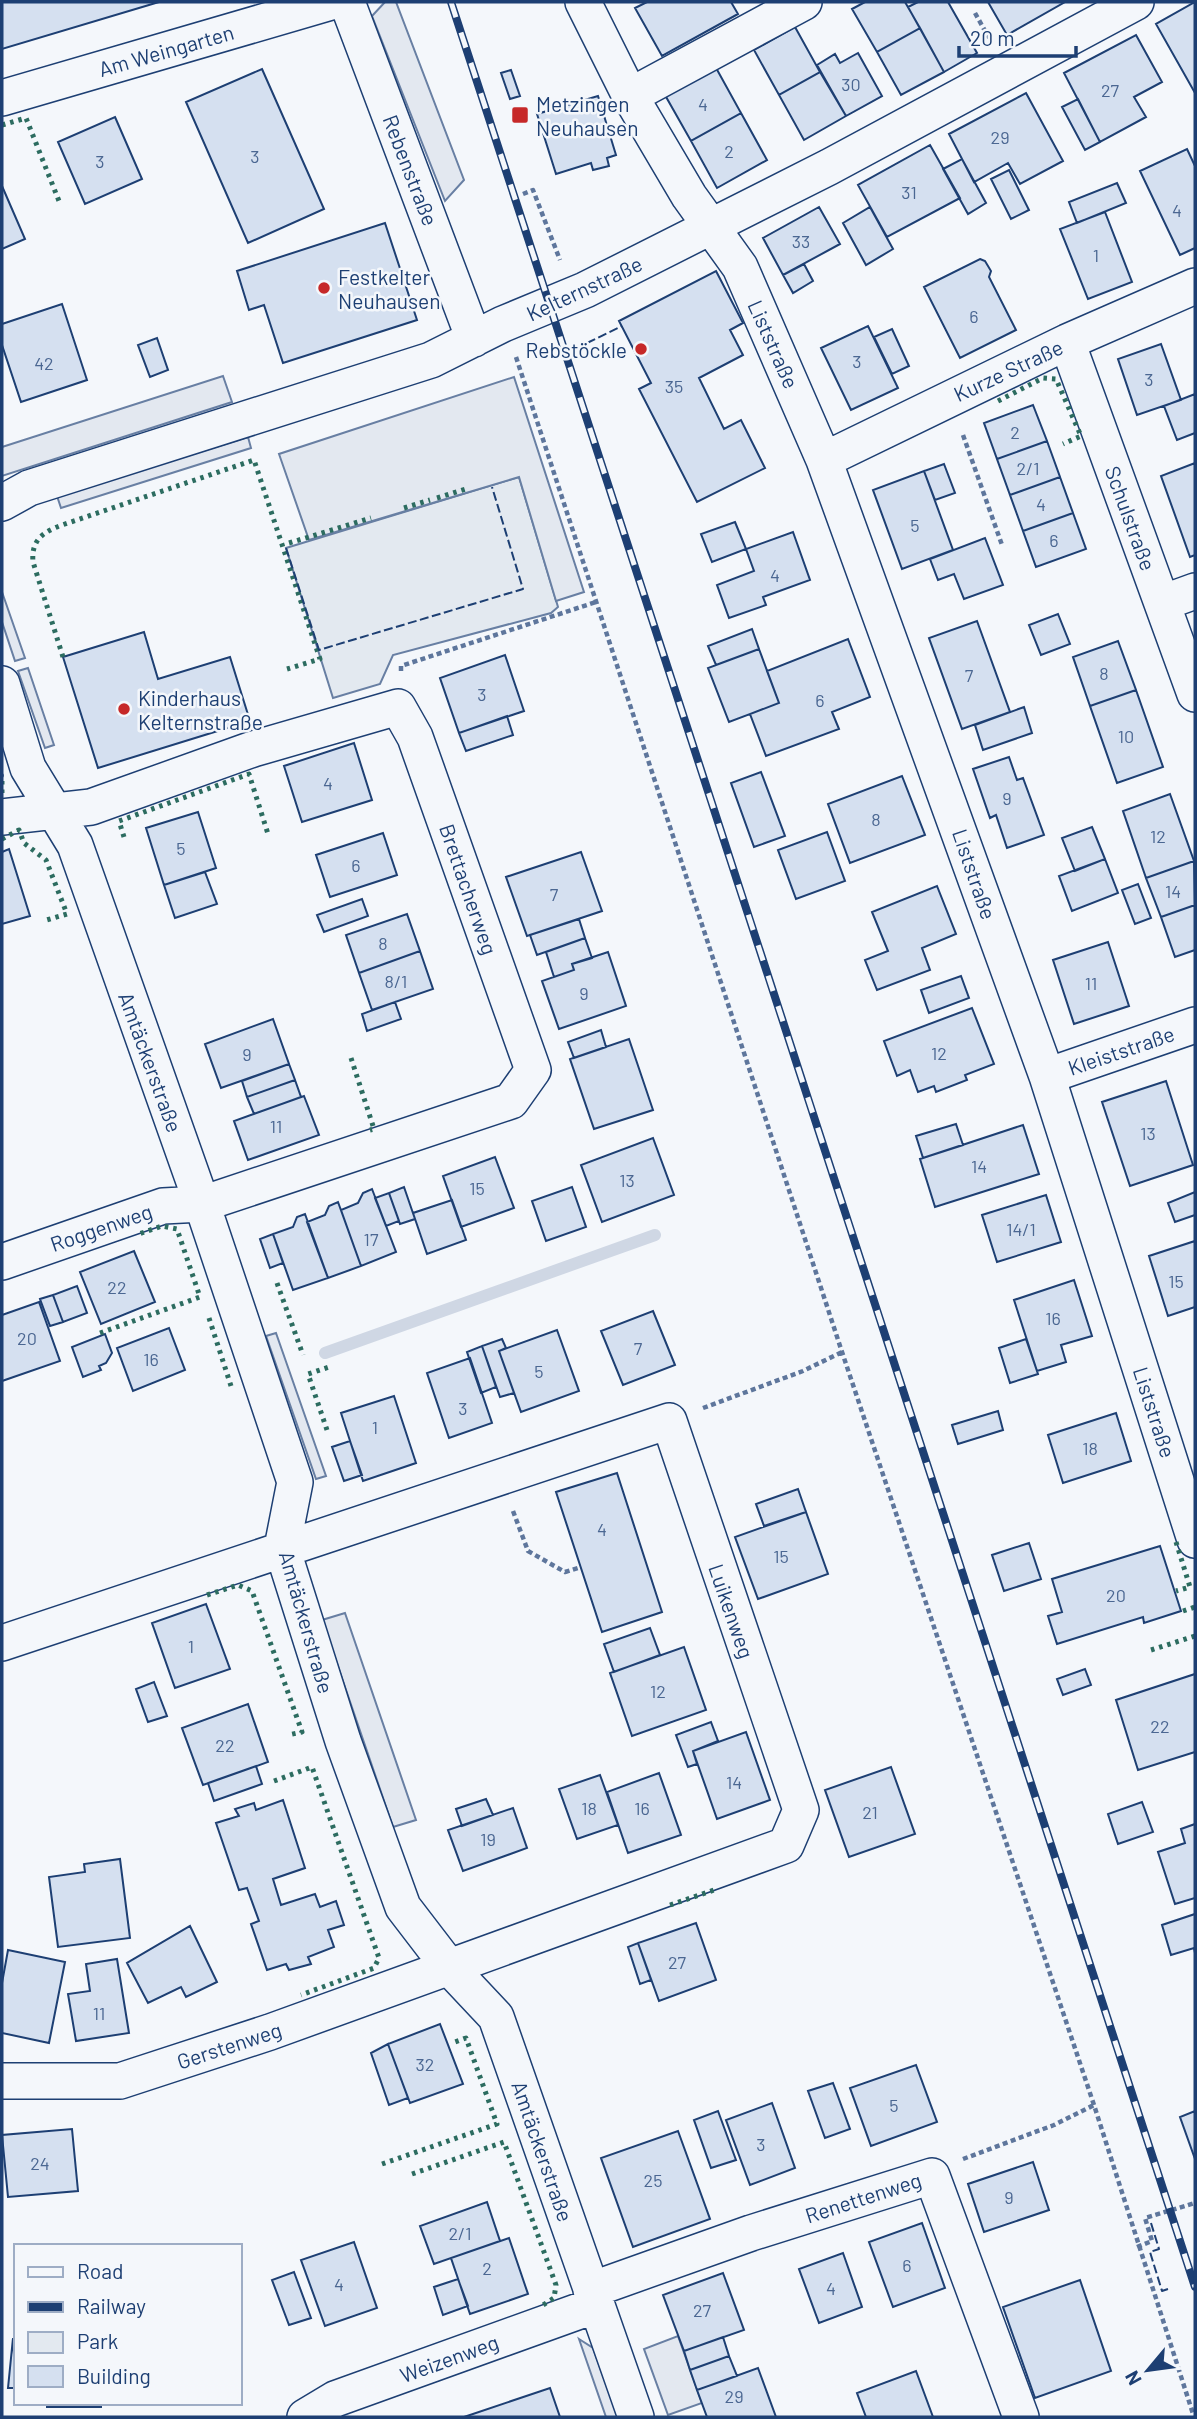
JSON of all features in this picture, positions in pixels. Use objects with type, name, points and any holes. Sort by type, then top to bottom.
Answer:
[{"type":"street","name":"Am Weingarten","points":[[2,98],[331,2]]},
{"type":"street","name":"Rebenstraße","points":[[347,2],[488,332]]},
{"type":"street","name":"Liststraße","points":[[583,2],[630,96],[710,227],[740,267],[824,460],[1047,1076],[1195,1540]]},
{"type":"street","points":[[630,96],[804,2]]},
{"type":"street","name":"Kelternstraße","points":[[2,503],[29,488],[431,360],[585,290],[830,167],[1136,2]]},
{"type":"street","name":"Kurze Straße","points":[[824,460],[1067,342],[1195,286]]},
{"type":"street","name":"Schulstraße","points":[[1067,342],[1195,694]]},
{"type":"street","points":[[1162,603],[1195,592]]},
{"type":"street","name":"Amtäckerstraße","points":[[2,684],[28,768],[75,845],[202,1204],[295,1482],[282,1548],[343,1741],[403,1907],[449,1967],[496,2017],[636,2417]]},
{"type":"street","points":[[2,817],[91,807],[253,749],[398,707]]},
{"type":"street","name":"Brettacherweg","points":[[202,1204],[511,1101],[534,1070],[415,737],[398,707]]},
{"type":"street","name":"Kleiststraße","points":[[1047,1076],[1195,1025]]},
{"type":"street","name":"Roggenweg","points":[[2,1262],[163,1206],[202,1204]]},
{"type":"street","points":[[2,1643],[669,1421]]},
{"type":"street","name":"Luikenweg","points":[[449,1967],[786,1845],[801,1810],[669,1421]]},
{"type":"street","name":"Gerstenweg","points":[[2,2081],[120,2081],[271,2032],[449,1967]]},
{"type":"street","name":"Renettenweg","points":[[593,2297],[751,2233],[932,2176],[1021,2417]]},
{"type":"street","name":"Weizenweg","points":[[305,2417],[335,2399],[593,2297]]},
{"type":"path","points":[[523,194],[533,190],[558,260],[567,263]]},
{"type":"path","points":[[488,332],[528,389],[842,1352],[1094,2105],[1137,2247],[1194,2417]]},
{"type":"path","points":[[950,398],[1002,545]]},
{"type":"path","points":[[398,707],[401,666],[596,602]]},
{"type":"path","points":[[669,1421],[803,1371],[842,1352]]},
{"type":"path","points":[[501,1478],[528,1551],[565,1572],[581,1567]]},
{"type":"path","points":[[932,2176],[962,2159],[1054,2124],[1094,2105]]},
{"type":"path","points":[[1137,2247],[1152,2241],[1144,2218],[1195,2203]]},
{"type":"green space","points":[[519,477],[558,607],[551,613],[393,655],[380,684],[333,698],[286,548]]},
{"type":"shaded area","points":[[385,2],[396,2],[464,180],[445,201],[372,16]]},
{"type":"shaded area","points":[[223,376],[232,402],[2,476],[2,447]]},
{"type":"shaded area","points":[[514,377],[584,592],[556,601],[519,477],[309,540],[279,454]]},
{"type":"shaded area","points":[[248,437],[251,448],[61,508],[57,496]]},
{"type":"shaded area","points":[[2,592],[25,658],[15,661],[2,622]]},
{"type":"shaded area","points":[[28,668],[54,745],[45,748],[18,671]]},
{"type":"shaded area","points":[[276,1333],[326,1476],[316,1479],[266,1336]]},
{"type":"shaded area","points":[[345,1613],[416,1820],[393,1827],[322,1620]]},
{"type":"shaded area","points":[[678,2336],[702,2403],[668,2415],[644,2349]]},
{"type":"shaded area","points":[[579,2339],[593,2348],[618,2417],[606,2417]]},
{"type":"building","points":[[2,2],[159,2],[2,49]]},
{"type":"building","points":[[647,2],[731,2],[738,14],[662,56],[635,8]]},
{"type":"building","points":[[865,2],[905,2],[920,28],[877,52],[852,9]]},
{"type":"building","points":[[918,2],[948,2],[977,53],[944,72],[908,7]]},
{"type":"building","points":[[988,2],[1065,2],[1007,35]]},
{"type":"building","points":[[1195,2],[1195,93],[1156,24]]},
{"type":"building","points":[[795,27],[820,72],[779,95],[754,50]]},
{"type":"building","points":[[920,28],[944,72],[901,95],[877,52]]},
{"type":"building","points":[[1136,35],[1162,82],[1134,97],[1146,117],[1100,142],[1064,73]]},
{"type":"building","points":[[858,53],[882,96],[846,116],[817,65],[835,54],[840,63]]},
{"type":"building","points":[[715,66],[741,113],[691,141],[665,95]]},
{"type":"building","points":[[262,69],[324,209],[248,243],[186,102]]},
{"type":"building","points":[[511,70],[520,96],[510,99],[501,73]]},
{"type":"building","points":[[820,72],[846,116],[804,140],[779,95]]},
{"type":"building","points":[[1026,93],[1063,161],[1020,184],[1008,163],[974,182],[949,134]]},
{"type":"building","points":[[598,96],[616,155],[607,158],[609,166],[593,170],[591,163],[556,174],[537,114]]},
{"type":"building","points":[[1078,99],[1100,142],[1085,150],[1062,107]]},
{"type":"building","points":[[741,113],[767,160],[717,188],[691,141]]},
{"type":"building","points":[[115,117],[142,179],[85,204],[58,142]]},
{"type":"building","points":[[930,145],[960,198],[887,237],[858,185]]},
{"type":"building","points":[[1187,149],[1195,166],[1195,248],[1180,255],[1140,171]]},
{"type":"building","points":[[962,159],[986,203],[968,214],[943,169]]},
{"type":"building","points":[[1009,170],[1029,210],[1011,219],[991,179]]},
{"type":"building","points":[[1117,183],[1126,203],[1077,223],[1069,202]]},
{"type":"building","points":[[2,186],[25,239],[2,249]]},
{"type":"building","points":[[819,207],[840,244],[783,275],[763,238]]},
{"type":"building","points":[[870,207],[893,249],[866,265],[843,223]]},
{"type":"building","points":[[1105,212],[1132,282],[1088,299],[1060,229]]},
{"type":"building","name":"Festkelter Neuhausen","points":[[385,223],[417,320],[283,363],[264,305],[249,310],[237,271]]},
{"type":"building","points":[[980,259],[985,261],[991,271],[989,277],[1016,330],[960,358],[924,287]]},
{"type":"building","points":[[804,264],[813,281],[793,293],[783,275]]},
{"type":"building","points":[[716,271],[743,323],[730,330],[743,355],[699,378],[724,429],[741,420],[765,468],[697,502],[639,389],[651,383],[619,321]]},
{"type":"building","points":[[62,304],[87,380],[21,402],[2,345],[2,324]]},
{"type":"building","points":[[868,326],[898,388],[851,410],[821,348]]},
{"type":"building","points":[[892,329],[909,366],[892,374],[874,337]]},
{"type":"building","points":[[157,338],[168,370],[150,377],[138,345]]},
{"type":"building","points":[[1161,344],[1181,400],[1137,415],[1118,359]]},
{"type":"building","points":[[1195,394],[1195,433],[1177,440],[1164,406]]},
{"type":"building","points":[[1033,405],[1047,441],[997,459],[984,423]]},
{"type":"building","points":[[1047,441],[1060,477],[1010,495],[997,459]]},
{"type":"building","points":[[1195,463],[1195,555],[1190,557],[1161,476]]},
{"type":"building","points":[[944,464],[955,493],[935,500],[924,471]]},
{"type":"building","points":[[924,471],[953,550],[902,569],[873,490]]},
{"type":"building","points":[[1060,477],[1073,513],[1023,531],[1010,495]]},
{"type":"building","points":[[1073,513],[1086,549],[1036,567],[1023,531]]},
{"type":"building","points":[[735,522],[746,549],[712,562],[701,534]]},
{"type":"building","points":[[793,532],[810,580],[763,597],[766,605],[729,618],[717,585],[754,571],[746,549]]},
{"type":"building","points":[[985,538],[1003,585],[964,599],[954,574],[938,580],[930,559]]},
{"type":"building","points":[[1058,614],[1070,644],[1041,655],[1029,625]]},
{"type":"building","points":[[977,621],[1010,712],[962,729],[929,638]]},
{"type":"building","points":[[752,629],[759,649],[716,665],[708,646]]},
{"type":"building","points":[[144,632],[158,679],[230,657],[250,721],[98,768],[63,657]]},
{"type":"building","points":[[848,639],[870,697],[832,712],[839,729],[766,756],[750,714],[779,703],[767,671]]},
{"type":"building","points":[[1118,641],[1136,690],[1090,706],[1073,657]]},
{"type":"building","points":[[759,649],[779,703],[729,722],[708,668]]},
{"type":"building","points":[[505,655],[524,711],[459,733],[440,678]]},
{"type":"building","points":[[1136,690],[1163,767],[1117,783],[1090,706]]},
{"type":"building","points":[[1024,707],[1032,733],[983,750],[975,725]]},
{"type":"building","points":[[507,716],[513,735],[466,751],[459,733]]},
{"type":"building","points":[[354,743],[372,800],[302,822],[284,766]]},
{"type":"building","points":[[1009,757],[1017,780],[1023,778],[1044,835],[1007,848],[996,815],[990,818],[973,769]]},
{"type":"building","points":[[761,772],[785,836],[754,847],[731,783]]},
{"type":"building","points":[[902,776],[925,835],[850,863],[828,804]]},
{"type":"building","points":[[1170,794],[1194,861],[1146,878],[1123,811]]},
{"type":"building","points":[[198,812],[216,868],[164,885],[146,828]]},
{"type":"building","points":[[1092,827],[1105,859],[1075,871],[1062,838]]},
{"type":"building","points":[[827,832],[845,881],[796,899],[778,850]]},
{"type":"building","points":[[383,833],[397,875],[330,897],[316,855]]},
{"type":"building","points":[[9,849],[30,916],[2,924],[2,852]]},
{"type":"building","points":[[581,852],[602,911],[527,936],[506,877]]},
{"type":"building","points":[[1105,859],[1118,893],[1072,911],[1059,876]]},
{"type":"building","points":[[1194,861],[1195,905],[1161,917],[1146,878]]},
{"type":"building","points":[[205,872],[217,904],[175,918],[164,885]]},
{"type":"building","points":[[1138,884],[1151,918],[1135,924],[1122,890]]},
{"type":"building","points":[[937,886],[956,934],[922,948],[930,970],[877,990],[865,960],[888,951],[872,912]]},
{"type":"building","points":[[362,899],[368,916],[324,932],[317,915]]},
{"type":"building","points":[[1195,905],[1195,950],[1175,957],[1161,917]]},
{"type":"building","points":[[407,914],[420,951],[359,973],[346,935]]},
{"type":"building","points":[[579,919],[585,938],[537,955],[530,935]]},
{"type":"building","points":[[585,938],[592,958],[572,964],[574,970],[554,977],[546,952]]},
{"type":"building","points":[[1108,942],[1129,1006],[1074,1024],[1053,960]]},
{"type":"building","points":[[420,951],[433,989],[372,1010],[359,973]]},
{"type":"building","points":[[608,952],[626,1006],[559,1029],[542,981],[574,970],[572,964]]},
{"type":"building","points":[[961,976],[969,998],[929,1013],[921,990]]},
{"type":"building","points":[[395,1002],[401,1019],[367,1031],[362,1014]]},
{"type":"building","points":[[972,1008],[994,1064],[965,1075],[967,1080],[936,1092],[934,1086],[918,1092],[910,1070],[897,1076],[884,1041]]},
{"type":"building","points":[[273,1019],[289,1064],[221,1088],[205,1044]]},
{"type":"building","points":[[601,1030],[606,1047],[574,1058],[568,1042]]},
{"type":"building","points":[[629,1039],[653,1110],[594,1129],[570,1059]]},
{"type":"building","points":[[289,1064],[295,1080],[247,1097],[242,1081]]},
{"type":"building","points":[[295,1080],[301,1097],[254,1114],[247,1097]]},
{"type":"building","points":[[1166,1081],[1193,1165],[1130,1186],[1102,1102]]},
{"type":"building","points":[[304,1096],[319,1135],[248,1160],[234,1121]]},
{"type":"building","points":[[956,1124],[963,1145],[923,1158],[916,1136]]},
{"type":"building","points":[[1023,1125],[1039,1174],[935,1207],[920,1159]]},
{"type":"building","points":[[653,1138],[674,1195],[602,1222],[581,1165]]},
{"type":"building","points":[[495,1157],[514,1208],[461,1227],[443,1176]]},
{"type":"building","points":[[404,1187],[415,1219],[400,1224],[389,1193]]},
{"type":"building","points":[[572,1187],[586,1227],[546,1241],[532,1201]]},
{"type":"building","points":[[372,1189],[396,1252],[361,1266],[341,1210],[358,1203],[363,1193]]},
{"type":"building","points":[[1195,1192],[1195,1215],[1175,1222],[1168,1203]]},
{"type":"building","points":[[389,1193],[399,1221],[386,1226],[375,1198]]},
{"type":"building","points":[[1046,1195],[1061,1242],[997,1262],[982,1215]]},
{"type":"building","points":[[452,1200],[466,1240],[427,1254],[413,1213]]},
{"type":"building","points":[[338,1202],[361,1266],[328,1278],[307,1222],[325,1215],[329,1206]]},
{"type":"building","points":[[305,1214],[328,1278],[293,1290],[273,1234],[293,1227],[297,1217]]},
{"type":"building","points":[[273,1234],[283,1263],[270,1268],[260,1239]]},
{"type":"building","points":[[1195,1241],[1195,1307],[1168,1316],[1149,1256]]},
{"type":"building","points":[[134,1251],[155,1302],[101,1324],[80,1272]]},
{"type":"building","points":[[1074,1280],[1092,1336],[1061,1345],[1066,1362],[1037,1371],[1014,1300]]},
{"type":"building","points":[[77,1286],[87,1313],[63,1322],[53,1295]]},
{"type":"building","points":[[53,1295],[63,1322],[50,1326],[40,1299]]},
{"type":"building","points":[[39,1302],[60,1361],[2,1381],[2,1315]]},
{"type":"building","points":[[653,1311],[675,1365],[623,1385],[601,1331]]},
{"type":"building","points":[[169,1328],[185,1370],[133,1391],[117,1348]]},
{"type":"building","points":[[557,1330],[579,1391],[521,1412],[499,1351]]},
{"type":"building","points":[[105,1334],[112,1353],[106,1363],[99,1366],[101,1370],[83,1377],[72,1347]]},
{"type":"building","points":[[502,1339],[506,1348],[499,1351],[514,1393],[500,1397],[482,1346]]},
{"type":"building","points":[[1026,1339],[1038,1374],[1010,1383],[999,1348]]},
{"type":"building","points":[[482,1346],[496,1387],[481,1393],[467,1352]]},
{"type":"building","points":[[470,1358],[492,1423],[449,1438],[427,1373]]},
{"type":"building","points":[[394,1396],[416,1463],[363,1481],[341,1413]]},
{"type":"building","points":[[998,1411],[1003,1430],[958,1444],[952,1425]]},
{"type":"building","points":[[1116,1413],[1131,1461],[1063,1483],[1048,1435]]},
{"type":"building","points":[[350,1441],[362,1475],[344,1481],[332,1447]]},
{"type":"building","points":[[617,1473],[662,1612],[602,1632],[556,1492]]},
{"type":"building","points":[[798,1489],[806,1512],[764,1526],[756,1504]]},
{"type":"building","points":[[806,1512],[828,1574],[758,1599],[735,1537]]},
{"type":"building","points":[[1029,1543],[1041,1579],[1004,1591],[992,1555]]},
{"type":"building","points":[[1160,1546],[1181,1611],[1144,1623],[1143,1617],[1057,1644],[1048,1616],[1062,1612],[1052,1579]]},
{"type":"building","points":[[206,1604],[230,1669],[175,1688],[152,1623]]},
{"type":"building","points":[[650,1628],[660,1655],[614,1672],[604,1644]]},
{"type":"building","points":[[684,1647],[706,1710],[632,1736],[610,1673]]},
{"type":"building","points":[[1085,1669],[1091,1685],[1063,1695],[1057,1679]]},
{"type":"building","points":[[1195,1674],[1195,1752],[1138,1770],[1116,1700]]},
{"type":"building","points":[[154,1682],[167,1716],[148,1722],[136,1689]]},
{"type":"building","points":[[248,1704],[268,1762],[203,1785],[182,1728]]},
{"type":"building","points":[[711,1722],[718,1741],[693,1751],[697,1764],[688,1767],[676,1735]]},
{"type":"building","points":[[746,1732],[770,1800],[717,1819],[693,1751]]},
{"type":"building","points":[[256,1766],[262,1784],[214,1801],[208,1783]]},
{"type":"building","points":[[891,1767],[915,1834],[849,1857],[825,1790]]},
{"type":"building","points":[[659,1773],[681,1835],[628,1853],[607,1792]]},
{"type":"building","points":[[600,1775],[618,1825],[577,1839],[559,1789]]},
{"type":"building","points":[[486,1799],[493,1815],[462,1826],[456,1809]]},
{"type":"building","points":[[283,1800],[305,1868],[273,1879],[281,1905],[315,1894],[320,1907],[336,1901],[344,1925],[328,1930],[334,1947],[308,1957],[311,1964],[289,1970],[286,1964],[267,1970],[251,1924],[259,1921],[247,1888],[239,1890],[216,1823],[239,1816],[235,1809],[254,1803],[256,1810]]},
{"type":"building","points":[[1142,1802],[1153,1832],[1118,1844],[1108,1814]]},
{"type":"building","points":[[513,1808],[527,1848],[463,1871],[448,1830]]},
{"type":"building","points":[[1195,1824],[1195,1898],[1175,1904],[1158,1852],[1185,1843],[1181,1829]]},
{"type":"building","points":[[120,1859],[130,1938],[58,1947],[49,1877],[85,1872],[84,1864]]},
{"type":"building","points":[[1195,1914],[1195,1953],[1194,1948],[1171,1955],[1162,1925]]},
{"type":"building","points":[[696,1923],[716,1980],[659,2001],[638,1943]]},
{"type":"building","points":[[190,1926],[217,1982],[186,1997],[181,1987],[148,2003],[127,1963]]},
{"type":"building","points":[[638,1943],[651,1980],[640,1984],[628,1947]]},
{"type":"building","points":[[8,1950],[65,1962],[49,2043],[2,2033],[2,1983]]},
{"type":"building","points":[[117,1959],[129,2033],[76,2041],[68,1994],[90,1991],[86,1964]]},
{"type":"building","points":[[440,2024],[463,2084],[410,2103],[388,2044]]},
{"type":"building","points":[[388,2044],[408,2098],[389,2105],[371,2053]]},
{"type":"building","points":[[916,2065],[937,2122],[871,2146],[850,2088]]},
{"type":"building","points":[[833,2083],[850,2129],[825,2138],[808,2091]]},
{"type":"building","points":[[772,2103],[795,2168],[750,2185],[726,2120]]},
{"type":"building","points":[[718,2111],[736,2160],[711,2168],[694,2120]]},
{"type":"building","points":[[1195,2111],[1195,2159],[1180,2117]]},
{"type":"building","points":[[72,2129],[78,2191],[8,2197],[2,2135]]},
{"type":"building","points":[[678,2131],[710,2219],[633,2247],[601,2158]]},
{"type":"building","points":[[1033,2162],[1049,2210],[984,2232],[968,2184]]},
{"type":"building","points":[[487,2202],[500,2241],[434,2264],[420,2226]]},
{"type":"building","points":[[922,2223],[945,2288],[893,2307],[869,2242]]},
{"type":"building","points":[[509,2238],[528,2294],[470,2314],[451,2258]]},
{"type":"building","points":[[354,2242],[377,2308],[325,2326],[301,2260]]},
{"type":"building","points":[[843,2253],[862,2307],[819,2323],[799,2269]]},
{"type":"building","points":[[294,2272],[311,2318],[289,2325],[272,2280]]},
{"type":"building","points":[[723,2273],[744,2330],[684,2351],[663,2295]]},
{"type":"building","points":[[458,2279],[468,2306],[443,2315],[434,2287]]},
{"type":"building","points":[[1080,2280],[1111,2371],[1035,2398],[1003,2307]]},
{"type":"building","points":[[723,2337],[729,2356],[690,2370],[684,2351]]},
{"type":"building","points":[[13,2338],[14,2388],[8,2388]]},
{"type":"building","points":[[729,2356],[737,2376],[697,2390],[690,2370]]},
{"type":"building","points":[[758,2368],[776,2417],[707,2417],[697,2390]]},
{"type":"building","points":[[916,2371],[933,2417],[866,2417],[857,2393]]},
{"type":"building","points":[[550,2388],[560,2417],[464,2417]]},
{"type":"building","points":[[47,2405],[101,2405],[101,2407]]},
{"type":"waterway","points":[[325,1353],[655,1235]]},
{"type":"railway","points":[[451,2],[1195,2287]]},
{"type":"hedge","points":[[2,125],[26,118],[59,201]]},
{"type":"hedge","points":[[998,401],[1043,378],[1056,379],[1081,436],[1063,444]]},
{"type":"hedge","points":[[63,657],[33,562],[36,542],[62,525],[254,460],[320,659],[287,669]]},
{"type":"hedge","points":[[437,498],[466,489]]},
{"type":"hedge","points":[[404,508],[430,500]]},
{"type":"hedge","points":[[289,543],[371,518]]},
{"type":"hedge","points":[[124,837],[119,821],[249,774],[268,834]]},
{"type":"hedge","points":[[2,776],[2,793]]},
{"type":"hedge","points":[[2,839],[19,830],[24,843],[46,860],[67,914],[43,921]]},
{"type":"hedge","points":[[351,1058],[374,1129],[370,1130]]},
{"type":"hedge","points":[[100,1333],[200,1297],[177,1229],[162,1226],[136,1235]]},
{"type":"hedge","points":[[277,1283],[303,1355]]},
{"type":"hedge","points":[[209,1318],[231,1386]]},
{"type":"hedge","points":[[327,1430],[308,1374],[332,1366]]},
{"type":"hedge","points":[[1176,1542],[1190,1587],[1176,1591]]},
{"type":"hedge","points":[[207,1595],[238,1585],[252,1591],[302,1732],[288,1735]]},
{"type":"hedge","points":[[1183,1611],[1195,1607]]},
{"type":"hedge","points":[[1151,1650],[1195,1636]]},
{"type":"hedge","points":[[274,1781],[312,1767],[379,1958],[374,1968],[301,1995]]},
{"type":"hedge","points":[[670,1905],[714,1890]]},
{"type":"hedge","points":[[382,2164],[497,2124],[466,2038],[455,2042]]},
{"type":"hedge","points":[[412,2174],[504,2142],[556,2285],[554,2298],[540,2307]]},
{"type":"fence","points":[[587,343],[622,326]]},
{"type":"fence","points":[[286,548],[319,650],[523,589],[492,487]]},
{"type":"fence","points":[[1151,2223],[1159,2249],[1150,2252],[1162,2291],[1168,2289]]},
{"type":"place","name":"Metzingen Neuhausen","points":[[520,115]]},
{"type":"place","name":"Festkelter Neuhausen","points":[[324,288]]},
{"type":"place","name":"Rebstöckle","points":[[641,349]]},
{"type":"place","name":"Kinderhaus Kelternstraße","points":[[124,709]]}]
